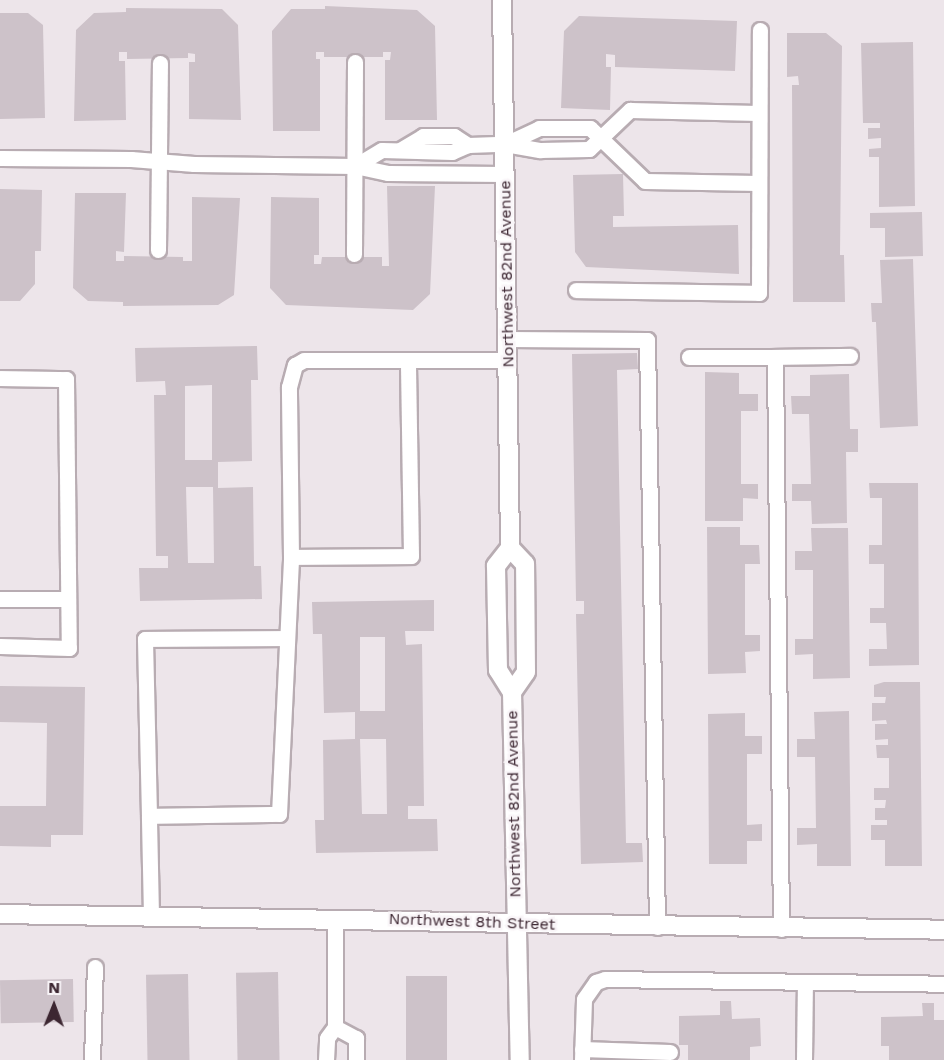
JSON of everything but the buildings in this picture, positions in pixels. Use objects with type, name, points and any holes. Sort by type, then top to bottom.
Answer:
[{"type":"street","name":"Northwest 82nd Avenue","points":[[502,0],[510,548],[496,566],[498,670],[512,692],[520,1060]]},
{"type":"street","name":"Northwest 82nd Avenue","points":[[510,548],[525,564],[526,672],[512,692]]},
{"type":"street","name":"Northwest 8th Street","points":[[0,914],[335,918],[657,927],[944,930]]},
{"type":"lane","points":[[576,290],[759,293],[760,30]]},
{"type":"lane","points":[[354,254],[355,62]]},
{"type":"lane","points":[[158,250],[160,63]]},
{"type":"lane","points":[[354,166],[382,150],[452,152],[468,145],[505,144],[540,150],[589,149],[630,110],[758,113]]},
{"type":"lane","points":[[505,144],[539,128],[590,128],[603,138],[645,182],[758,183]]},
{"type":"lane","points":[[398,151],[423,136],[454,136],[468,145]]},
{"type":"lane","points":[[413,173],[414,151]]},
{"type":"lane","points":[[0,158],[354,166],[413,173],[505,174]]},
{"type":"lane","points":[[508,339],[647,340],[657,927]]},
{"type":"lane","points":[[689,357],[850,356]]},
{"type":"lane","points":[[775,357],[781,929]]},
{"type":"lane","points":[[148,816],[279,814],[285,638],[291,557],[289,387],[295,365],[304,360],[508,360]]},
{"type":"lane","points":[[291,557],[411,556],[408,360]]},
{"type":"lane","points":[[0,378],[66,379],[69,648],[0,646]]},
{"type":"lane","points":[[0,598],[68,599]]},
{"type":"lane","points":[[151,915],[145,639],[285,638]]},
{"type":"lane","points":[[326,1060],[327,1038],[335,1027],[335,918]]},
{"type":"lane","points":[[92,1060],[95,967]]},
{"type":"lane","points":[[670,1052],[582,1055],[584,999],[596,982],[605,979],[944,984]]},
{"type":"lane","points":[[804,1060],[805,982]]},
{"type":"lane","points":[[335,1027],[357,1038],[356,1060]]}]
